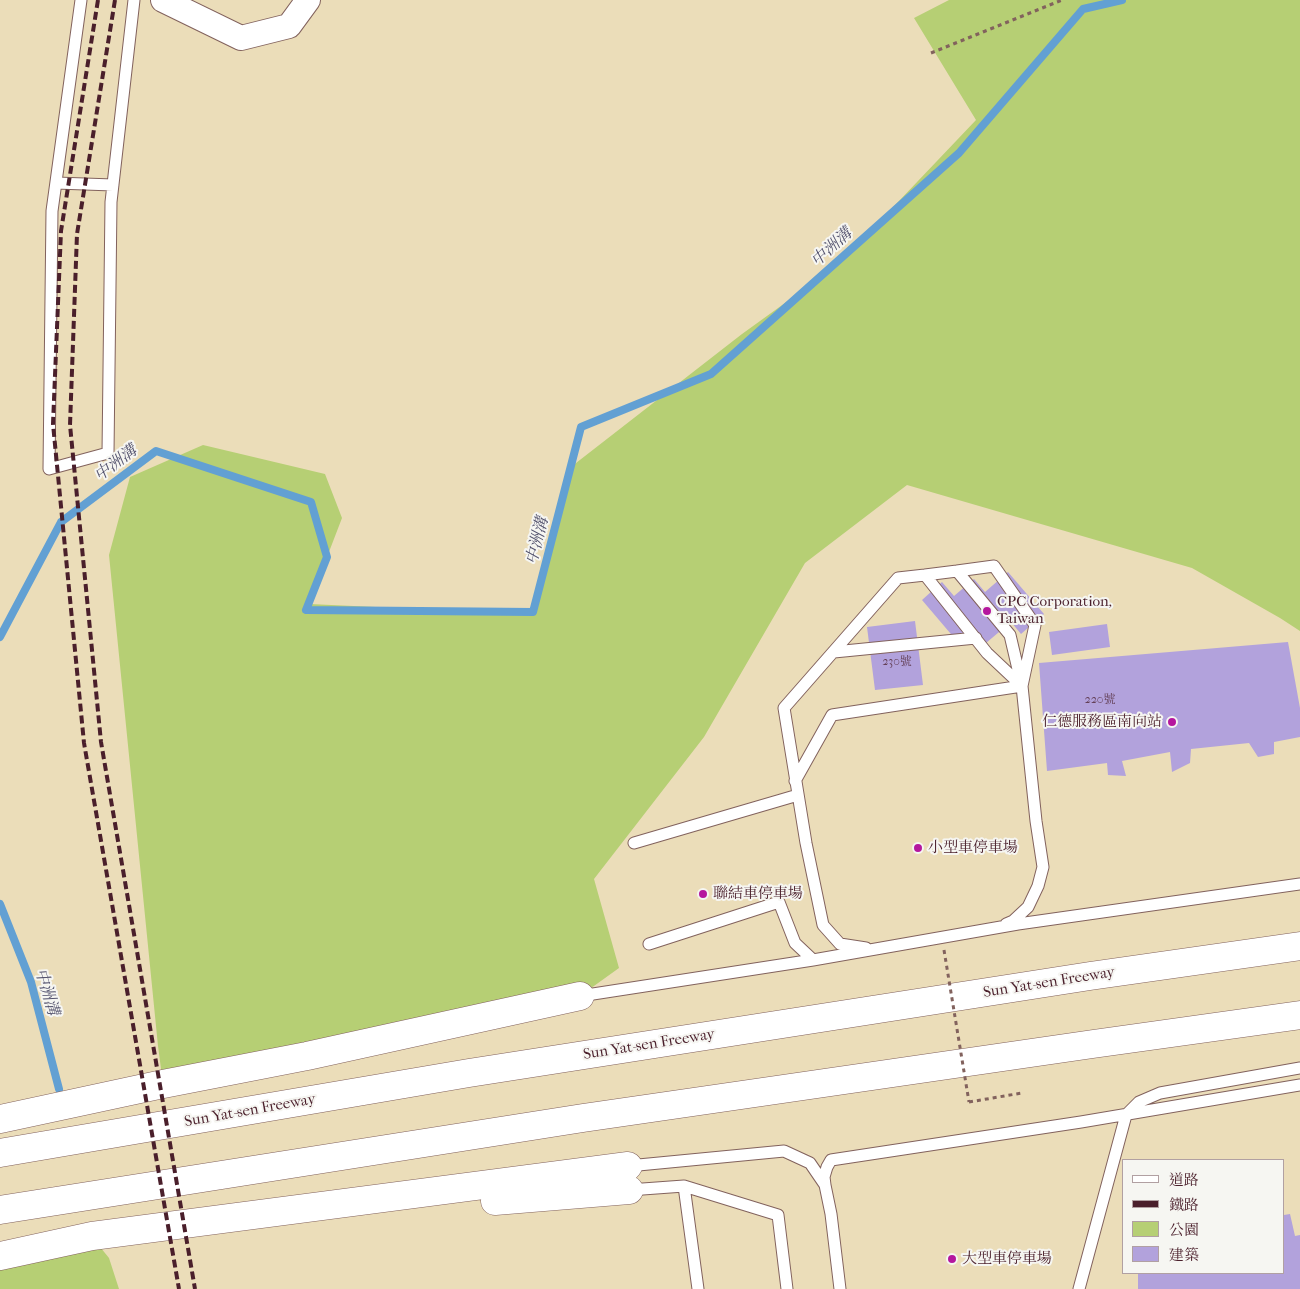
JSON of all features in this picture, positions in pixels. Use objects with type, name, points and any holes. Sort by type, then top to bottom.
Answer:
[{"type":"highway","name":"Sun Yat-sen Freeway","points":[[0,1153],[479,1072],[1090,976],[1300,946]]},
{"type":"highway","points":[[0,1120],[163,1084],[307,1056],[580,996]]},
{"type":"highway","points":[[0,1210],[582,1118],[1073,1046],[1300,1015]]},
{"type":"highway","points":[[0,1256],[92,1236],[181,1232],[401,1209],[628,1178]]},
{"type":"street","points":[[163,0],[241,38],[289,26],[308,0]]},
{"type":"lane","points":[[81,0],[52,211],[49,469],[108,454],[110,202],[134,0]]},
{"type":"lane","points":[[56,183],[112,185]]},
{"type":"lane","points":[[883,948],[864,948],[840,944],[823,925],[813,882],[784,708],[898,578],[994,566],[1035,625],[1022,686]]},
{"type":"lane","points":[[957,571],[1010,635],[1022,686],[1036,821],[1043,868],[1038,886],[1028,908],[1013,921],[993,928]]},
{"type":"lane","points":[[925,575],[987,653],[1022,686]]},
{"type":"lane","points":[[834,652],[976,638]]},
{"type":"lane","points":[[795,780],[832,714],[1022,686]]},
{"type":"lane","points":[[634,843],[798,795]]},
{"type":"lane","points":[[580,996],[813,960],[993,928],[1300,884]]},
{"type":"lane","points":[[649,944],[779,902],[795,942],[813,960]]},
{"type":"lane","points":[[1079,1289],[1126,1115],[1138,1102],[1160,1093],[1300,1068]]},
{"type":"lane","points":[[840,1289],[831,1214],[824,1177],[831,1160],[1126,1115],[1300,1085]]},
{"type":"lane","points":[[628,1178],[784,1151],[810,1163],[825,1185]]},
{"type":"lane","points":[[628,1178],[684,1186],[778,1215],[787,1289]]},
{"type":"lane","points":[[684,1186],[698,1289]]},
{"type":"path","points":[[930,53],[1062,0]]},
{"type":"path","points":[[944,950],[970,1102],[1022,1093]]},
{"type":"green space","points":[[949,0],[1300,0],[1300,631],[1192,568],[907,485],[805,563],[704,737],[594,879],[619,968],[580,996],[163,1084],[109,555],[130,477],[203,445],[325,474],[342,518],[309,604],[532,614],[567,470],[742,334],[839,264],[976,120],[914,18]]},
{"type":"green space","points":[[92,1237],[109,1258],[119,1289],[0,1289],[0,1257]]},
{"type":"building","points":[[1008,572],[1044,614],[1021,634],[1011,622],[986,643],[972,626],[956,640],[922,600],[942,582],[954,596],[974,579],[985,592]]},
{"type":"building","points":[[915,621],[923,685],[875,690],[867,627]]},
{"type":"building","points":[[1107,624],[1110,647],[1052,655],[1049,632]]},
{"type":"building","name":"仁德服務區南向站","points":[[1288,642],[1300,708],[1300,737],[1274,742],[1274,754],[1258,757],[1249,743],[1191,749],[1190,763],[1172,772],[1170,752],[1122,761],[1126,776],[1108,775],[1107,763],[1047,771],[1039,663]]},
{"type":"building","points":[[1290,1214],[1295,1236],[1300,1235],[1300,1289],[1138,1289],[1138,1274],[1285,1274],[1285,1215]]},
{"type":"waterway","name":"中洲溝","points":[[0,637],[61,522],[156,451],[311,502],[327,557],[306,610],[533,612],[581,427],[711,374],[959,153],[1083,9],[1122,0]]},
{"type":"waterway","name":"中洲溝","points":[[0,904],[31,982],[59,1089]]},
{"type":"railway","points":[[98,0],[61,231],[53,424],[84,743],[179,1289]]},
{"type":"railway","points":[[115,0],[77,234],[70,425],[101,742],[195,1289]]},
{"type":"place","name":"CPC Corporation, Taiwan","points":[[987,611]]},
{"type":"place","name":"仁德服務區南向站","points":[[1172,722]]},
{"type":"place","name":"小型車停車場","points":[[918,848]]},
{"type":"place","name":"聯結車停車場","points":[[703,894]]},
{"type":"place","name":"大型車停車場","points":[[952,1259]]}]
